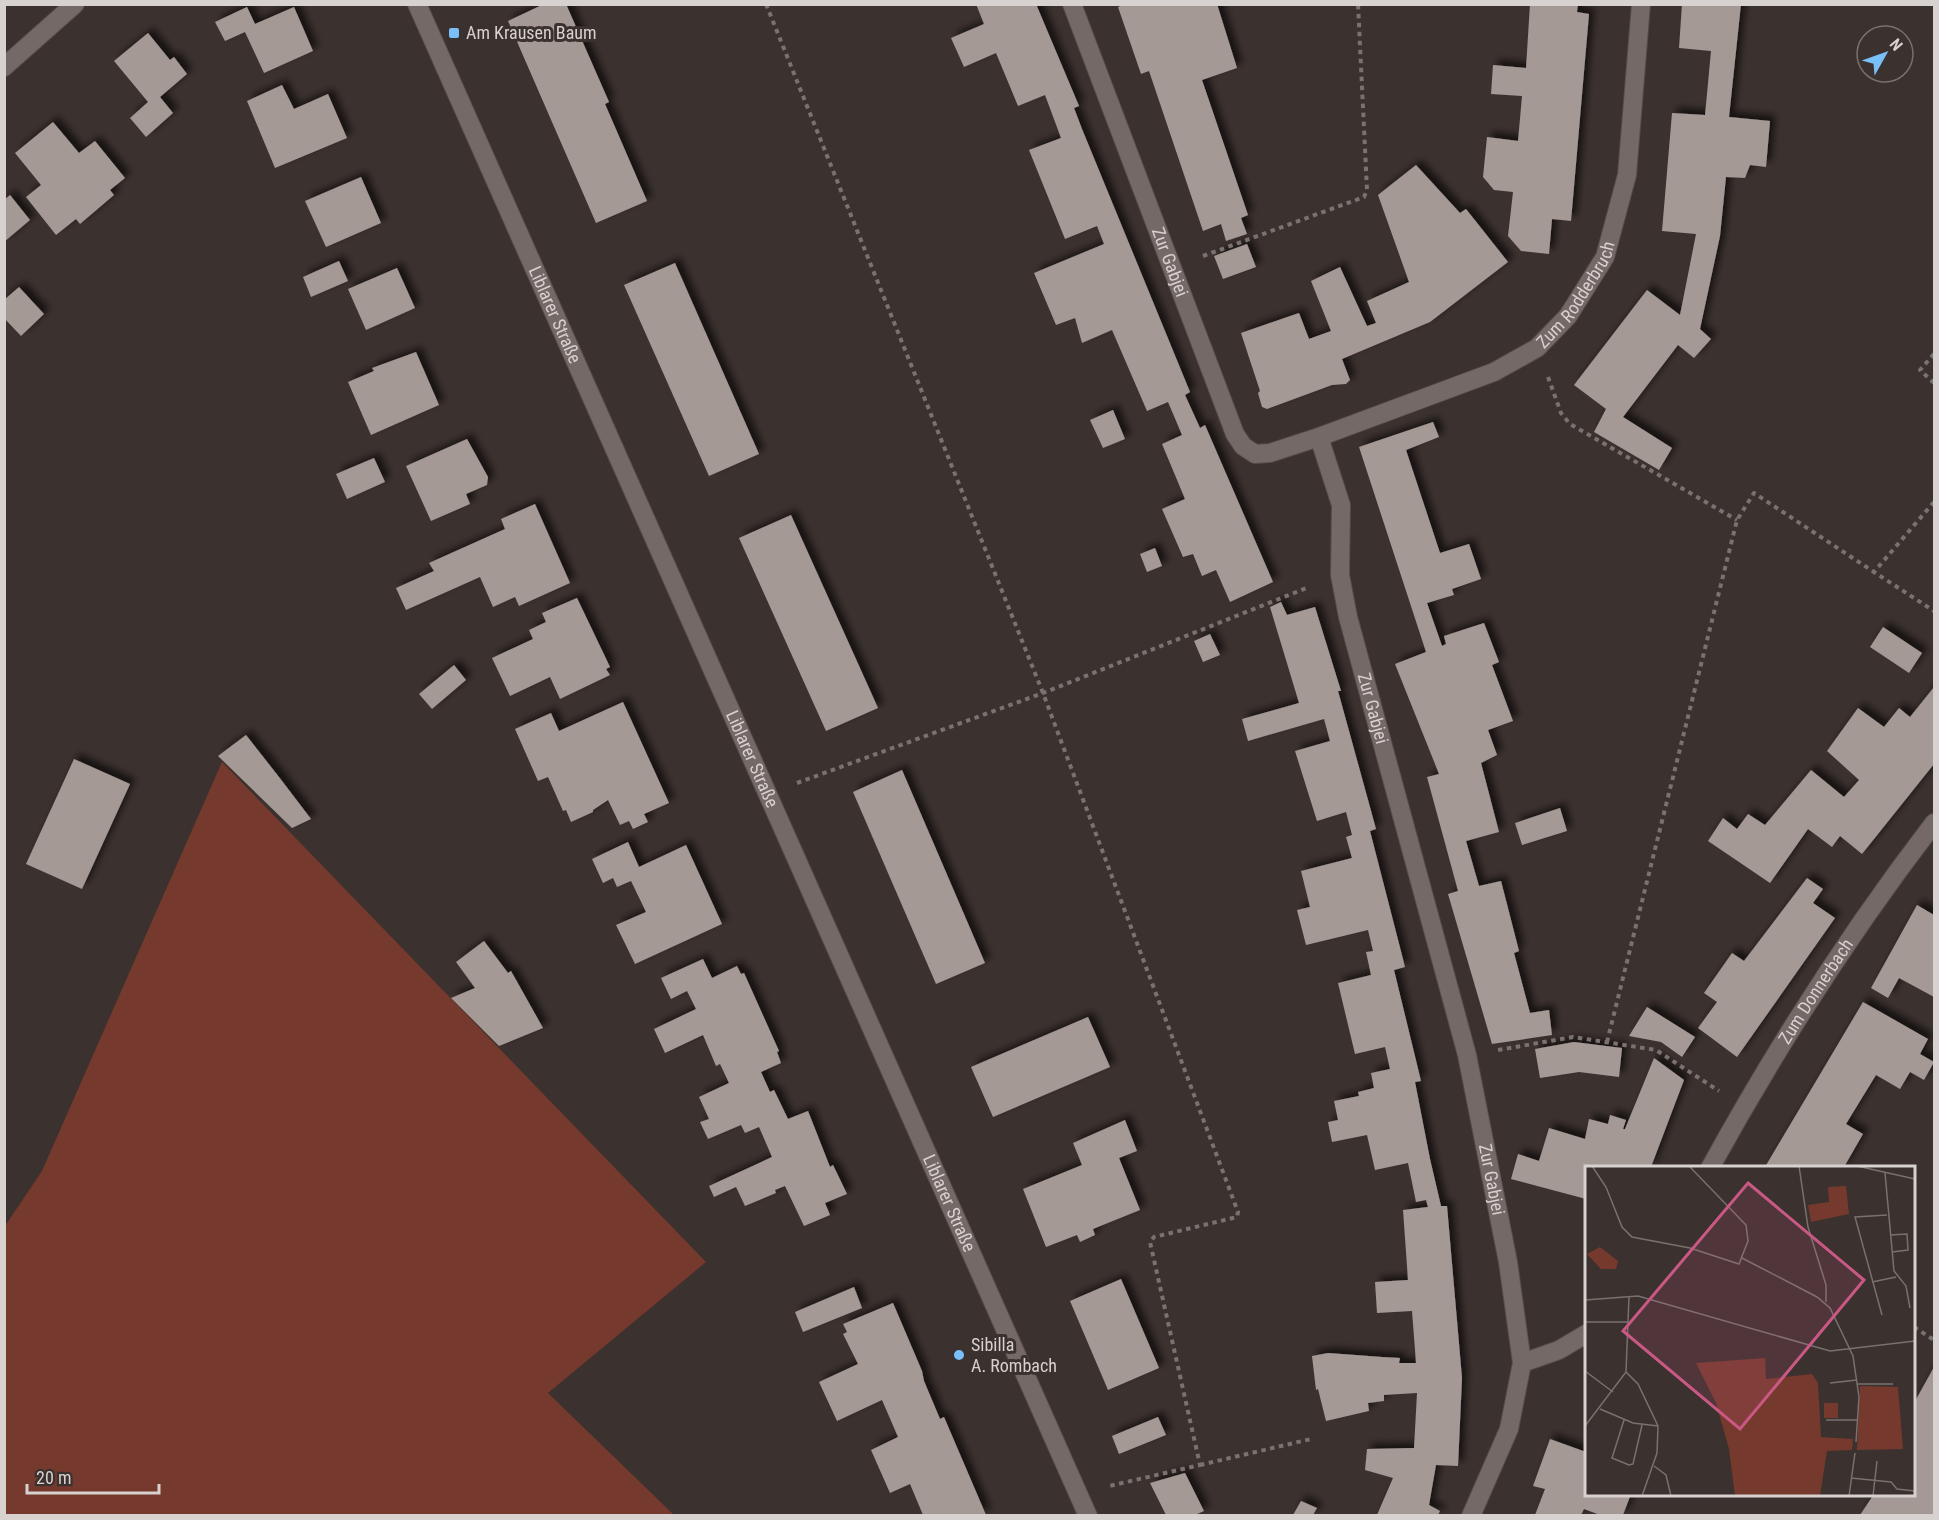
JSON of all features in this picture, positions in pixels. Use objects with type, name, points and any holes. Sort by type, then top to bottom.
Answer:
[{"type":"street","points":[[4,67],[75,4]]},
{"type":"street","name":"Liblarer Straße","points":[[417,4],[1088,1515]]},
{"type":"street","name":"Zur Gabjei","points":[[1072,4],[1174,267],[1235,434],[1243,446],[1255,454],[1270,453],[1319,437],[1341,506],[1340,575],[1348,617],[1467,1055],[1508,1262],[1522,1363],[1509,1429],[1471,1515]]},
{"type":"street","name":"Zum Rodderbruch","points":[[1319,437],[1494,372],[1537,348],[1568,316],[1605,257],[1627,175],[1641,4]]},
{"type":"street","name":"Zum Donnerbach","points":[[1711,1166],[1743,1107],[1897,871],[1935,823]]},
{"type":"street","points":[[1522,1363],[1559,1350],[1585,1335]]},
{"type":"path","points":[[766,4],[1043,693],[1238,1212],[1237,1217],[1154,1237],[1150,1242],[1200,1465]]},
{"type":"path","points":[[1174,267],[1364,197],[1368,190],[1358,4]]},
{"type":"path","points":[[1537,348],[1561,413],[1570,424],[1737,520]]},
{"type":"path","points":[[1935,354],[1920,370],[1935,383]]},
{"type":"path","points":[[1607,1042],[1737,520],[1754,493],[1935,611]]},
{"type":"path","points":[[1874,572],[1935,502]]},
{"type":"path","points":[[766,794],[1043,693],[1340,575]]},
{"type":"path","points":[[1467,1055],[1573,1037],[1656,1050],[1743,1107]]},
{"type":"path","points":[[1915,1328],[1935,1340]]},
{"type":"path","points":[[1080,1496],[1117,1483],[1311,1439]]},
{"type":"shaded area","points":[[222,762],[706,1262],[548,1393],[674,1515],[5,1515],[5,1226],[42,1171]]},
{"type":"building","points":[[544,4],[566,4],[609,102],[605,104],[647,201],[596,223],[508,21]]},
{"type":"building","points":[[976,4],[1036,4],[1079,106],[1074,108],[1082,129],[1190,392],[1185,395],[1200,428],[1205,425],[1273,582],[1230,602],[1216,570],[1202,576],[1193,554],[1183,557],[1162,509],[1185,499],[1162,444],[1182,435],[1168,402],[1147,411],[1112,330],[1082,343],[1075,318],[1056,325],[1034,273],[1104,244],[1097,226],[1065,239],[1029,150],[1061,138],[1045,95],[1018,106],[996,53],[964,67],[951,38],[984,24]]},
{"type":"building","points":[[1126,4],[1217,4],[1237,68],[1202,80],[1248,215],[1241,218],[1247,234],[1226,241],[1221,224],[1203,231],[1149,71],[1141,74],[1118,7]]},
{"type":"building","points":[[1530,4],[1578,4],[1577,12],[1589,14],[1571,221],[1552,219],[1549,254],[1521,251],[1508,236],[1513,192],[1494,190],[1483,177],[1487,137],[1518,141],[1522,96],[1491,94],[1493,65],[1526,68]]},
{"type":"building","points":[[1682,4],[1741,4],[1729,117],[1770,121],[1766,167],[1750,165],[1745,178],[1726,177],[1720,236],[1700,329],[1711,339],[1694,358],[1678,345],[1623,417],[1672,448],[1659,470],[1594,432],[1606,409],[1574,385],[1647,290],[1680,315],[1696,234],[1662,231],[1672,113],[1705,115],[1711,51],[1679,48]]},
{"type":"building","points":[[247,7],[255,24],[294,7],[313,51],[264,73],[245,32],[225,41],[215,22]]},
{"type":"building","points":[[148,33],[170,60],[174,57],[187,74],[160,97],[173,113],[146,137],[130,118],[148,102],[114,61]]},
{"type":"building","points":[[282,85],[294,109],[328,94],[347,138],[275,168],[247,101]]},
{"type":"building","points":[[53,122],[79,153],[95,141],[125,178],[110,190],[114,195],[80,224],[76,219],[56,235],[26,197],[41,185],[15,153]]},
{"type":"building","points":[[1416,165],[1460,213],[1466,209],[1508,262],[1430,322],[1342,359],[1350,380],[1346,384],[1332,385],[1267,409],[1262,407],[1258,393],[1260,391],[1241,333],[1299,313],[1309,339],[1331,331],[1311,281],[1340,267],[1367,326],[1376,323],[1367,301],[1409,282],[1378,195]]},
{"type":"building","points":[[361,177],[381,223],[326,247],[305,201]]},
{"type":"building","points":[[10,195],[30,220],[4,242],[4,200]]},
{"type":"building","points":[[1247,244],[1256,267],[1223,279],[1214,256]]},
{"type":"building","points":[[339,261],[348,281],[311,297],[303,277]]},
{"type":"building","points":[[675,263],[759,454],[709,476],[624,285]]},
{"type":"building","points":[[397,268],[415,308],[366,330],[348,289]]},
{"type":"building","points":[[19,287],[44,314],[21,336],[4,318],[4,300]]},
{"type":"building","points":[[416,352],[439,405],[371,435],[348,382],[374,371],[372,368]]},
{"type":"building","points":[[1113,410],[1125,439],[1103,448],[1090,420]]},
{"type":"building","points":[[1433,422],[1439,437],[1406,450],[1440,553],[1469,544],[1481,579],[1452,589],[1454,595],[1427,603],[1442,646],[1446,644],[1444,636],[1484,623],[1499,662],[1492,665],[1513,721],[1488,730],[1497,755],[1481,763],[1499,832],[1466,841],[1479,886],[1501,881],[1519,951],[1514,953],[1530,1013],[1549,1010],[1552,1035],[1492,1044],[1448,894],[1458,891],[1427,777],[1439,774],[1395,664],[1426,652],[1359,447]]},
{"type":"building","points":[[467,439],[488,477],[487,485],[466,494],[470,504],[431,521],[406,466]]},
{"type":"building","points":[[374,458],[385,482],[347,499],[336,474]]},
{"type":"building","points":[[535,504],[570,583],[519,606],[515,597],[493,607],[480,577],[406,610],[396,588],[434,571],[429,563],[505,529],[501,519]]},
{"type":"building","points":[[791,515],[878,708],[826,731],[739,538]]},
{"type":"building","points":[[1155,548],[1162,566],[1147,572],[1140,554]]},
{"type":"building","points":[[577,598],[610,667],[606,669],[610,675],[560,699],[550,677],[510,696],[492,658],[533,639],[529,630],[546,622],[542,613]]},
{"type":"building","points":[[1281,602],[1287,615],[1315,607],[1341,691],[1338,691],[1376,829],[1370,831],[1405,967],[1394,970],[1421,1081],[1415,1082],[1430,1159],[1441,1206],[1447,1206],[1462,1378],[1458,1466],[1436,1465],[1429,1505],[1440,1511],[1438,1515],[1377,1515],[1393,1478],[1365,1470],[1367,1449],[1414,1448],[1417,1393],[1384,1395],[1384,1401],[1368,1403],[1369,1411],[1326,1421],[1318,1389],[1316,1390],[1312,1356],[1328,1353],[1400,1358],[1399,1363],[1416,1363],[1412,1311],[1377,1313],[1375,1282],[1408,1280],[1403,1210],[1428,1207],[1426,1200],[1416,1202],[1408,1163],[1375,1170],[1367,1135],[1332,1142],[1328,1122],[1338,1120],[1334,1101],[1359,1096],[1358,1092],[1374,1088],[1371,1073],[1390,1069],[1385,1047],[1355,1054],[1338,983],[1371,975],[1366,952],[1373,951],[1368,930],[1306,945],[1297,910],[1310,907],[1301,871],[1352,858],[1346,837],[1352,835],[1346,812],[1317,821],[1295,751],[1330,741],[1324,719],[1248,741],[1242,719],[1299,703],[1270,607]]},
{"type":"building","points":[[1883,627],[1922,653],[1909,673],[1870,647]]},
{"type":"building","points":[[1210,634],[1220,655],[1203,662],[1194,641]]},
{"type":"building","points":[[454,665],[466,680],[432,709],[419,694]]},
{"type":"building","points":[[1934,687],[1934,764],[1862,854],[1840,836],[1832,847],[1808,829],[1770,883],[1708,841],[1723,818],[1737,829],[1748,814],[1765,825],[1811,770],[1844,797],[1859,780],[1827,751],[1858,708],[1884,727],[1899,708],[1910,717]]},
{"type":"building","points":[[623,702],[669,803],[644,814],[648,822],[633,829],[629,821],[620,825],[608,800],[593,812],[571,822],[566,810],[563,811],[548,777],[538,781],[515,729],[551,713],[559,731]]},
{"type":"building","points":[[246,735],[311,819],[292,828],[218,756]]},
{"type":"building","points":[[74,759],[130,784],[82,889],[26,864]]},
{"type":"building","points":[[902,770],[985,963],[936,984],[853,792]]},
{"type":"building","points":[[1560,808],[1567,831],[1522,845],[1515,823]]},
{"type":"building","points":[[628,842],[639,867],[686,845],[722,924],[635,964],[616,925],[646,912],[631,881],[617,887],[613,878],[603,883],[592,859]]},
{"type":"building","points":[[1807,878],[1823,889],[1813,903],[1835,918],[1737,1057],[1698,1028],[1717,1002],[1704,993],[1732,953],[1744,961]]},
{"type":"building","points":[[1917,905],[1934,915],[1934,997],[1899,978],[1888,998],[1871,988]]},
{"type":"building","points":[[484,941],[508,973],[511,971],[543,1028],[499,1046],[451,998],[475,988],[456,962]]},
{"type":"building","points":[[703,959],[712,978],[737,966],[741,974],[744,973],[779,1051],[777,1052],[781,1063],[761,1072],[770,1092],[774,1090],[788,1119],[808,1111],[830,1167],[833,1165],[847,1194],[825,1203],[830,1215],[804,1226],[785,1186],[775,1190],[776,1193],[745,1206],[736,1187],[714,1197],[709,1186],[772,1157],[759,1127],[745,1133],[741,1125],[708,1139],[700,1122],[709,1119],[699,1097],[729,1083],[720,1064],[716,1066],[703,1035],[665,1053],[654,1029],[696,1009],[687,991],[671,999],[661,978]]},
{"type":"building","points":[[1863,1002],[1928,1039],[1920,1054],[1934,1062],[1924,1080],[1910,1072],[1900,1089],[1876,1075],[1846,1124],[1863,1134],[1845,1166],[1766,1166]]},
{"type":"building","points":[[1647,1007],[1695,1037],[1682,1057],[1661,1042],[1629,1036]]},
{"type":"building","points":[[1088,1017],[1110,1067],[993,1117],[971,1067]]},
{"type":"building","points":[[1574,1042],[1622,1048],[1619,1077],[1579,1072],[1540,1078],[1535,1049]]},
{"type":"building","points":[[1654,1058],[1684,1080],[1651,1166],[1585,1166],[1585,1199],[1511,1179],[1518,1154],[1539,1161],[1549,1128],[1585,1139],[1589,1119],[1608,1124],[1610,1115],[1626,1120],[1623,1129],[1625,1129]]},
{"type":"building","points":[[1125,1120],[1137,1151],[1119,1158],[1140,1210],[1093,1229],[1095,1235],[1080,1242],[1077,1235],[1046,1247],[1023,1189],[1082,1165],[1073,1143]]},
{"type":"building","points":[[1121,1279],[1159,1368],[1108,1390],[1070,1301]]},
{"type":"building","points":[[854,1287],[862,1308],[803,1332],[795,1312]]},
{"type":"building","points":[[893,1303],[940,1419],[944,1417],[986,1515],[923,1515],[910,1484],[890,1493],[871,1450],[898,1437],[882,1400],[837,1421],[819,1382],[858,1364],[843,1334],[847,1332],[843,1324]]},
{"type":"building","points":[[1934,1367],[1934,1515],[1860,1515],[1873,1496],[1915,1496],[1915,1401]]},
{"type":"building","points":[[1158,1417],[1166,1435],[1119,1454],[1112,1436]]},
{"type":"building","points":[[1550,1439],[1585,1452],[1585,1496],[1630,1496],[1623,1515],[1600,1515],[1584,1509],[1581,1515],[1535,1515],[1545,1489],[1533,1486]]},
{"type":"building","points":[[1185,1473],[1204,1511],[1195,1515],[1166,1515],[1150,1483]]},
{"type":"building","points":[[1301,1501],[1317,1508],[1313,1515],[1293,1515]]},
{"type":"place","name":"Am Krausen Baum","points":[[454,33]]},
{"type":"place","name":"Sibilla A. Rombach","points":[[959,1355]]}]
